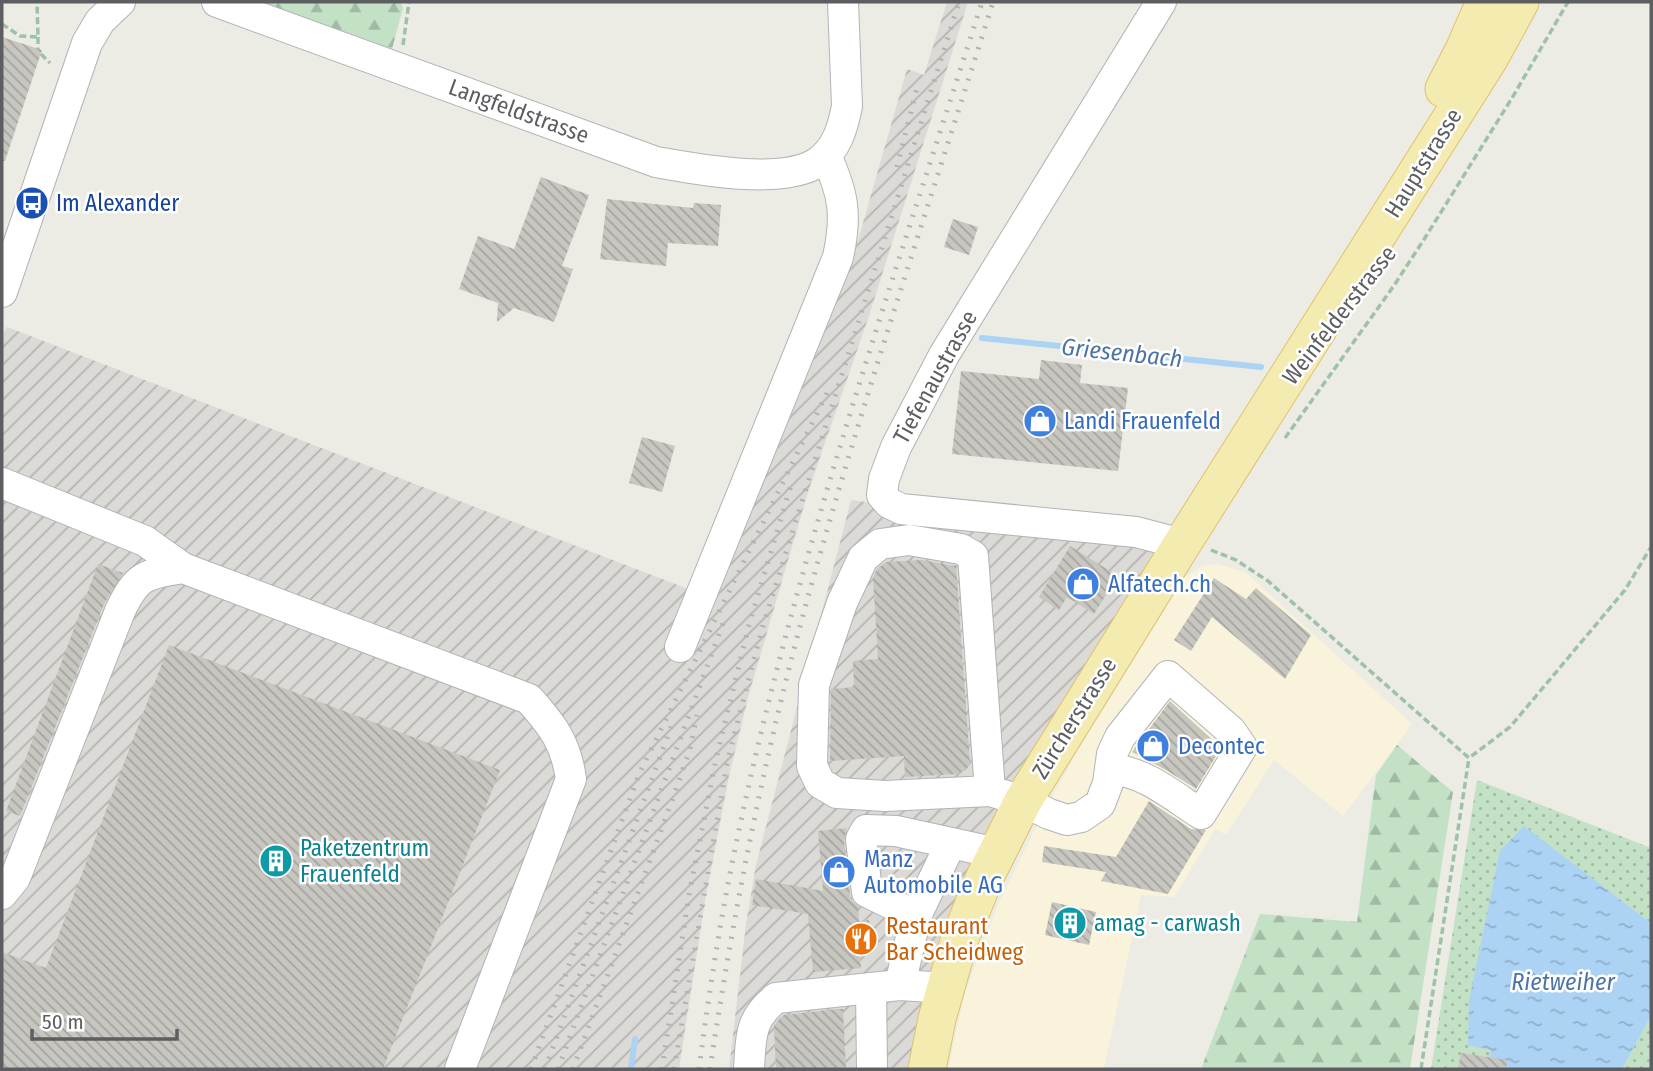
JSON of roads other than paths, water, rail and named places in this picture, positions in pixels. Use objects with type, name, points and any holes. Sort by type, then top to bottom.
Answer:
[{"type":"main road","name":"Weinfelderstrasse","points":[[1278,394],[1313,317],[1435,106],[1485,2]]},
{"type":"main road","name":"Hauptstrasse","points":[[1278,394],[1490,57],[1520,2]]},
{"type":"main road","name":"Weinfelderstrasse","points":[[1278,394],[1332,332],[1373,276],[1545,2]]},
{"type":"main road","name":"Zürcherstrasse","points":[[927,1069],[959,941],[997,853],[1006,796],[1182,544],[1278,394]]},
{"type":"street","name":"Langfeldstrasse","points":[[217,2],[656,162],[704,170],[779,174],[806,168],[826,156]]},
{"type":"street","points":[[680,647],[838,257],[845,212],[837,180],[826,156],[837,141],[847,106],[843,2]]},
{"type":"street","name":"Tiefenaustrasse","points":[[1161,2],[944,355],[895,447],[884,479],[882,495],[889,503],[901,509],[1136,532],[1182,544]]},
{"type":"street","points":[[4,276],[80,59],[107,8]]},
{"type":"street","points":[[2,484],[145,541],[183,568],[529,699],[555,727],[568,758],[571,779],[460,1069]]},
{"type":"street","points":[[1006,796],[973,556],[961,549],[909,540],[880,544],[863,558],[842,603],[814,685],[812,766],[820,783],[837,793],[885,796],[1006,796],[1067,820],[1081,817],[1100,804],[1112,754],[1120,737],[1168,676],[1231,731],[1242,747],[1201,814],[1139,775],[1110,769]]},
{"type":"street","points":[[2,894],[15,878],[130,590],[150,573],[183,568]]},
{"type":"street","points":[[916,916],[867,892],[861,839],[866,830],[896,831],[950,845],[997,853]]},
{"type":"street","points":[[872,1069],[886,986],[950,845]]},
{"type":"street","points":[[748,1069],[751,1031],[762,1009],[776,998],[886,986],[946,988]]},
{"type":"water","name":"Rietweiher","points":[[1524,826],[1651,923],[1651,1021],[1648,1021],[1622,1069],[1489,1069],[1491,1050],[1468,1045],[1469,1001],[1500,851]]},
{"type":"waterway","name":"Griesenbach","points":[[982,338],[1261,367]]},
{"type":"waterway","points":[[631,1069],[635,1039]]},
{"type":"railway","points":[[674,1069],[727,763],[762,629],[959,2]]},
{"type":"railway","points":[[699,1069],[731,868],[788,627],[849,417],[982,2]]},
{"type":"railway","points":[[710,1069],[748,850],[798,634],[867,396],[993,2]]},
{"type":"railway","points":[[897,167],[918,84]]},
{"type":"railway","points":[[531,1069],[639,774],[828,391]]},
{"type":"railway","points":[[662,1069],[689,895],[716,759],[749,625],[792,482]]},
{"type":"railway","points":[[558,1069],[725,618]]},
{"type":"railway","points":[[573,1069],[673,798],[690,749],[697,715]]},
{"type":"railway","points":[[545,1069],[674,719]]},
{"type":"place","name":"Im Alexander","points":[[32,203]]},
{"type":"place","name":"Landi Frauenfeld","points":[[1040,421]]},
{"type":"place","name":"Alfatech.ch","points":[[1083,584]]},
{"type":"place","name":"Decontec","points":[[1153,746]]},
{"type":"place","name":"Paketzentrum Frauenfeld","points":[[276,861]]},
{"type":"place","name":"Manz Automobile AG","points":[[839,872]]},
{"type":"place","name":"amag - carwash","points":[[1070,923]]},
{"type":"place","name":"Restaurant Bar Scheidweg","points":[[861,939]]}]
